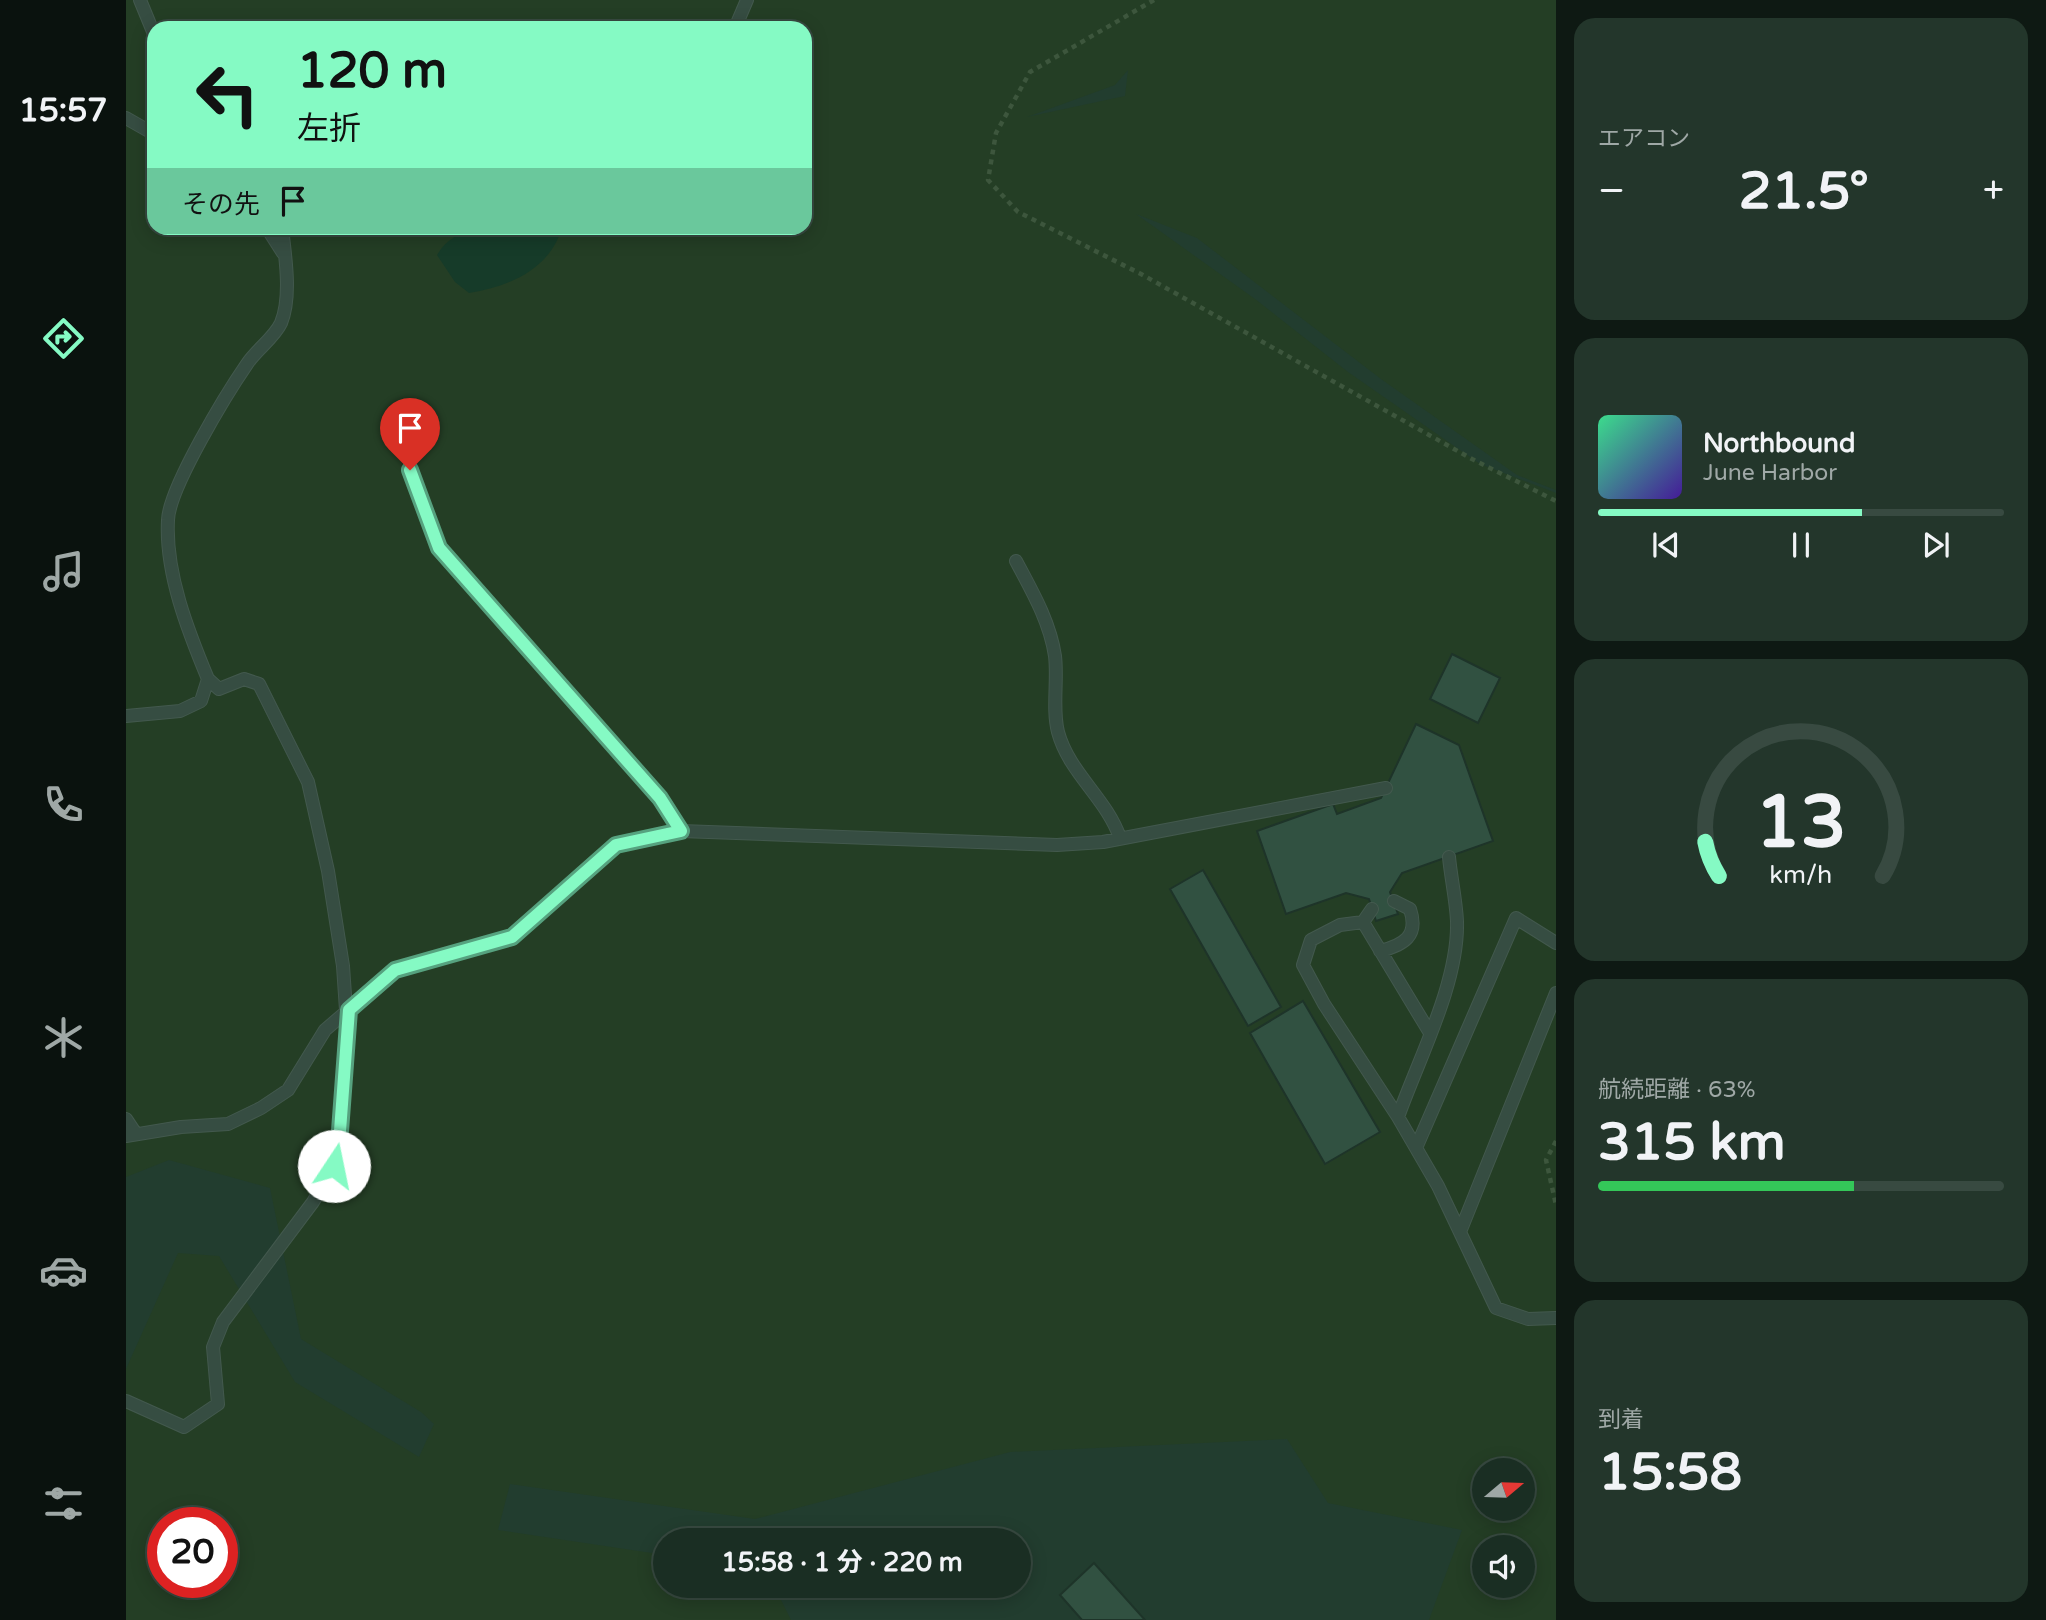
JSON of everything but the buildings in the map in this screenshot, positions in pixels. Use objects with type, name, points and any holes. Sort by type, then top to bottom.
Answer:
[{"type":"lane","points":[[140,0],[149,21]]},
{"type":"lane","points":[[738,21],[747,0]]},
{"type":"lane","points":[[126,118],[147,130]]},
{"type":"lane","points":[[272,235],[285,256]]},
{"type":"lane","points":[[126,1401],[184,1427],[218,1404],[213,1347],[223,1322],[300,1221],[334,1166],[340,1131],[349,1010],[328,871],[308,782],[259,684],[244,679],[219,689],[208,679],[194,645],[172,566],[167,518],[186,468],[248,362],[281,323],[287,276],[283,235]]},
{"type":"lane","points":[[410,470],[439,548],[660,798],[681,831]]},
{"type":"lane","points":[[1016,561],[1042,611],[1054,654],[1057,731],[1079,775],[1112,816],[1120,838]]},
{"type":"lane","points":[[126,716],[180,711],[201,701],[208,679]]},
{"type":"lane","points":[[126,1119],[131,1135],[181,1127],[228,1125],[261,1108],[288,1090],[325,1030],[395,970],[512,937],[616,845],[681,831],[1057,845],[1120,838],[1386,788]]},
{"type":"lane","points":[[1398,1117],[1430,1032],[1451,964],[1457,923],[1449,857]]},
{"type":"lane","points":[[1380,951],[1403,945],[1412,933],[1414,920],[1410,909],[1394,901]]},
{"type":"lane","points":[[1372,909],[1363,922],[1340,925],[1311,940],[1303,965],[1324,1004],[1416,1148],[1496,1308],[1528,1319],[1556,1318]]},
{"type":"lane","points":[[1416,1148],[1516,918],[1556,943]]},
{"type":"lane","points":[[1363,922],[1430,1032]]},
{"type":"lane","points":[[1460,1232],[1556,993]]},
{"type":"path","points":[[1154,0],[1030,72],[996,133],[988,180],[1018,212],[1141,274],[1472,459],[1556,501]]},
{"type":"path","points":[[1556,1141],[1546,1160],[1556,1205]]},
{"type":"shaded area","points":[[126,0],[1556,0],[1556,490],[1517,475],[1381,379],[1197,238],[1136,214],[1255,299],[1348,372],[1480,464],[1556,493],[1556,1620],[1429,1620],[1462,1530],[1328,1503],[1287,1439],[1010,1452],[755,1519],[510,1484],[498,1530],[653,1553],[653,1598],[780,1598],[791,1620],[126,1620],[126,1369],[178,1253],[219,1256],[295,1382],[419,1457],[434,1424],[421,1412],[301,1339],[270,1188],[169,1160],[126,1177]],"holes":[[[1128,70],[1125,96],[1027,117],[1115,85]]]},
{"type":"shaded area","points":[[559,235],[548,255],[526,274],[499,286],[469,293],[455,282],[437,255],[454,237]]},
{"type":"route","points":[[334,1166],[340,1131],[349,1010],[395,970],[512,937],[616,845],[681,831],[660,798],[609,744],[480,592],[439,548],[410,470]]}]
